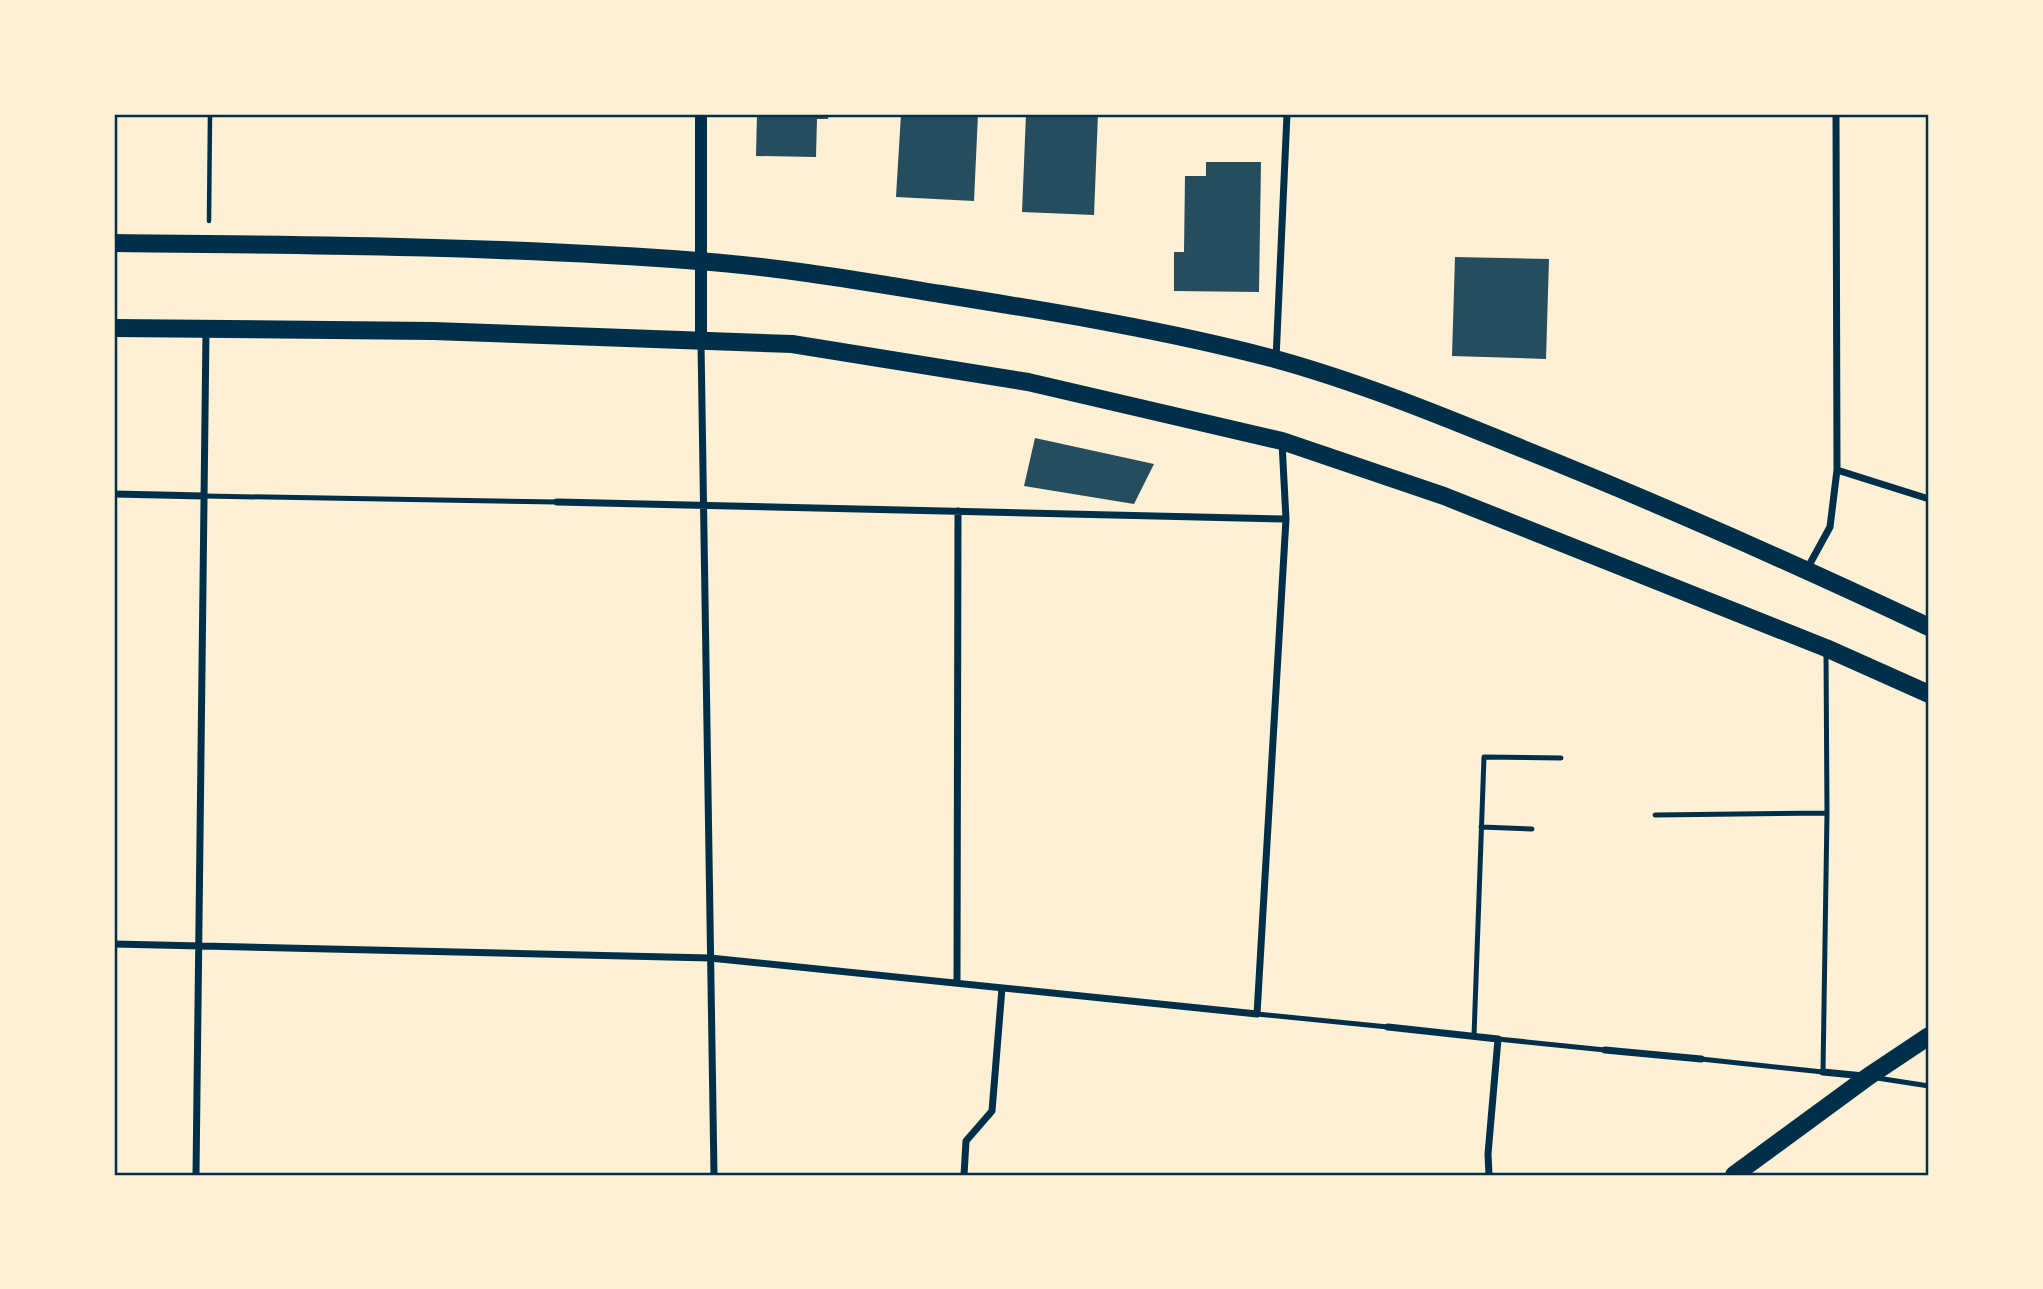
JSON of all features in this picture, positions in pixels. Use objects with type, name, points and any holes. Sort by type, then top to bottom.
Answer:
[{"type":"main road","points":[[114,243],[458,247],[701,261],[812,274],[1092,318],[1276,360],[1453,421],[1632,493],[1806,569],[1929,627]]},
{"type":"main road","points":[[114,328],[433,331],[792,344],[1015,380],[1282,441],[1444,496],[1826,649],[1929,694]]},
{"type":"main road","points":[[1734,1175],[1869,1076],[1929,1036]]},
{"type":"street","points":[[701,114],[703,505],[714,1175]]},
{"type":"street","points":[[1276,360],[1287,114]]},
{"type":"street","points":[[1806,569],[1830,527],[1837,470],[1836,114]]},
{"type":"street","points":[[196,1175],[206,330]]},
{"type":"street","points":[[114,944],[710,958],[1257,1014],[1286,519],[1282,441]]},
{"type":"street","points":[[1837,470],[1929,499]]},
{"type":"street","points":[[114,494],[204,496]]},
{"type":"street","points":[[557,502],[1286,519]]},
{"type":"street","points":[[957,983],[958,511]]},
{"type":"street","points":[[964,1175],[966,1142],[992,1111],[1002,988]]},
{"type":"street","points":[[1388,1027],[1498,1039],[1488,1154],[1489,1175]]},
{"type":"street","points":[[1605,1050],[1701,1059]]},
{"type":"street","points":[[1823,1072],[1869,1076]]},
{"type":"lane","points":[[204,496],[557,502]]},
{"type":"lane","points":[[1701,1059],[1823,1072],[1827,813],[1826,649]]},
{"type":"lane","points":[[1474,1036],[1484,757],[1561,758]]},
{"type":"lane","points":[[1655,815],[1827,813]]},
{"type":"lane","points":[[1481,827],[1532,829]]},
{"type":"lane","points":[[1257,1014],[1388,1027]]},
{"type":"lane","points":[[1498,1039],[1605,1050]]},
{"type":"lane","points":[[1869,1076],[1929,1086]]},
{"type":"path","points":[[209,244],[210,114]]},
{"type":"building","points":[[757,114],[829,114],[828,119],[817,119],[816,157],[756,156]]},
{"type":"building","points":[[901,114],[978,114],[974,201],[896,197]]},
{"type":"building","points":[[1026,114],[1098,114],[1094,215],[1022,212]]},
{"type":"building","points":[[1206,162],[1261,162],[1259,292],[1174,291],[1174,252],[1184,252],[1185,176],[1206,176]]},
{"type":"building","points":[[1455,257],[1549,259],[1546,359],[1452,356]]},
{"type":"building","points":[[1035,438],[1154,464],[1134,504],[1024,486]]}]
